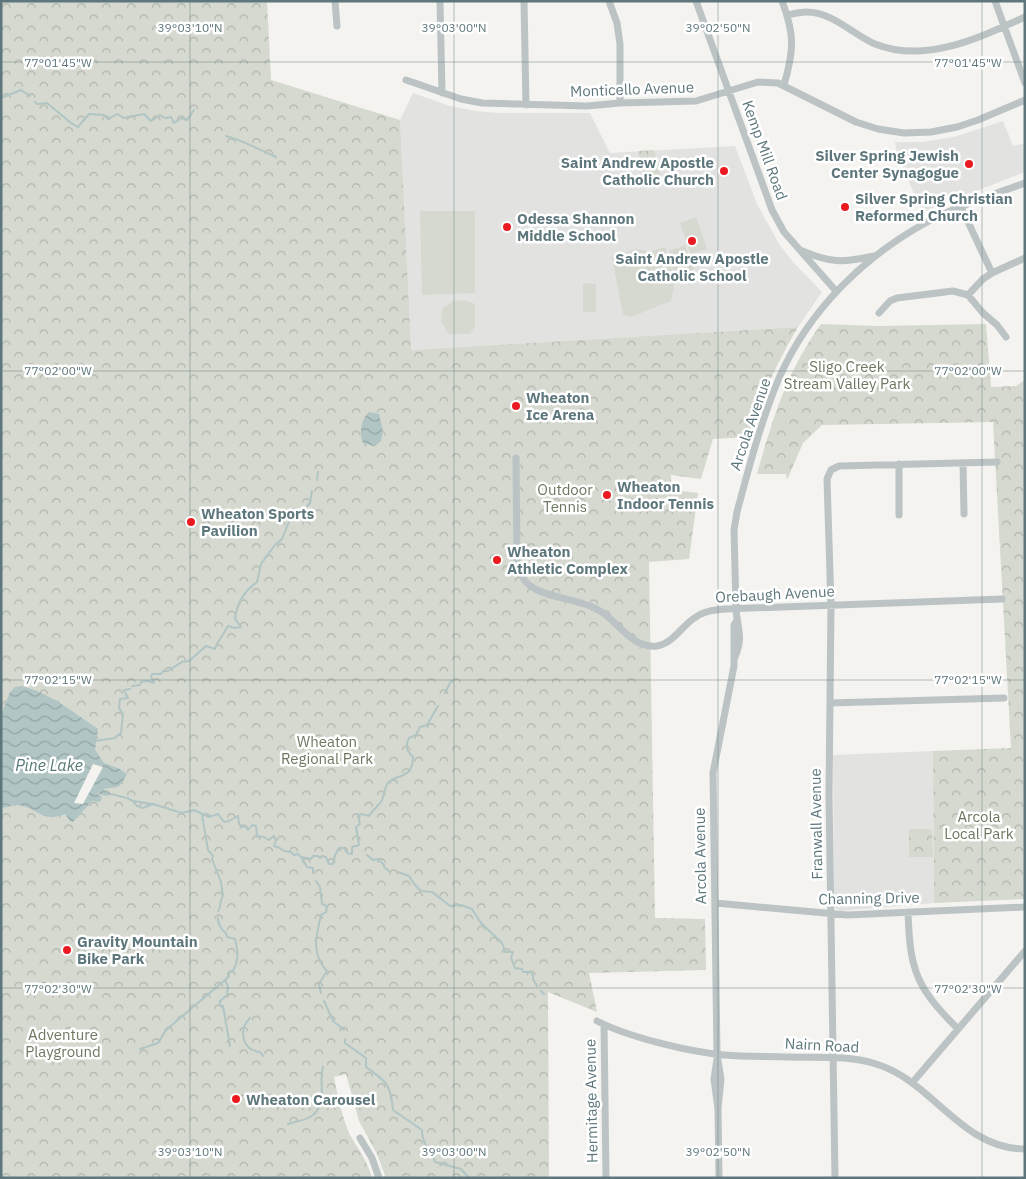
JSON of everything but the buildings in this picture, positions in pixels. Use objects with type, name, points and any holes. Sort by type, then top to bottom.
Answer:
[{"type":"street","points":[[335,1],[337,26]]},
{"type":"street","points":[[440,1],[442,93]]},
{"type":"street","points":[[524,1],[526,104]]},
{"type":"street","points":[[609,1],[617,23],[620,44],[620,103]]},
{"type":"street","name":"Kemp Mill Road","points":[[696,1],[772,210],[784,232],[836,291]]},
{"type":"street","points":[[782,1],[792,33],[792,49],[784,85]]},
{"type":"street","points":[[995,1],[1025,83]]},
{"type":"street","points":[[787,15],[806,12],[821,14],[873,43],[889,49],[904,51],[936,50],[1025,17]]},
{"type":"street","name":"Monticello Avenue","points":[[406,80],[442,93],[482,103],[587,106],[696,101],[758,82],[784,85],[837,114],[856,122],[878,129],[904,133],[930,132],[957,127],[1025,100]]},
{"type":"street","name":"Arcola Avenue","points":[[719,1178],[718,1109],[714,1079],[717,1056],[713,773],[735,657],[733,648],[734,625],[737,620],[734,530],[737,512],[760,429],[780,376],[802,338],[836,291],[858,270],[930,221],[1025,183]]},
{"type":"street","points":[[961,207],[992,273]]},
{"type":"street","points":[[797,248],[818,257],[835,261],[851,261],[878,255]]},
{"type":"street","points":[[968,295],[992,273],[1025,258]]},
{"type":"street","points":[[879,313],[890,301],[897,298],[953,291],[968,295],[1006,337]]},
{"type":"street","name":"Orebaugh Avenue","points":[[516,458],[517,562],[521,575],[528,585],[542,592],[587,605],[603,613],[631,638],[645,646],[663,645],[696,617],[710,611],[736,608],[1002,599]]},
{"type":"street","points":[[899,515],[899,464],[997,462]]},
{"type":"street","points":[[963,463],[964,514]]},
{"type":"street","name":"Franwall Avenue","points":[[835,1178],[831,915],[831,605],[827,479],[831,470],[839,466],[899,464]]},
{"type":"street","points":[[830,703],[1004,698]]},
{"type":"street","name":"Channing Drive","points":[[715,903],[831,915],[1025,907]]},
{"type":"street","points":[[908,912],[910,946],[917,977],[936,1007],[958,1029]]},
{"type":"street","points":[[912,1083],[1025,951]]},
{"type":"street","name":"Nairn Road","points":[[596,1021],[658,1042],[717,1056],[833,1058],[862,1060],[877,1064],[912,1083],[968,1131],[984,1140],[1014,1149],[1025,1149]]},
{"type":"street","name":"Hermitage Avenue","points":[[604,1024],[606,1178]]},
{"type":"street","points":[[360,1138],[372,1158],[379,1178]]},
{"type":"shaded area","name":"Odessa Shannon Middle School","points":[[413,93],[450,106],[475,111],[499,113],[590,113],[610,153],[735,146],[757,204],[779,244],[793,262],[822,292],[798,327],[410,350],[400,120]]},
{"type":"shaded area","points":[[1003,121],[1013,146],[1025,143],[1025,172],[922,212],[897,154],[895,142],[923,142],[954,137]]},
{"type":"shaded area","points":[[933,751],[934,903],[840,911],[834,907],[833,755]]},
{"type":"green space","name":"Wheaton Regional Park","points":[[1,1],[267,1],[271,80],[400,120],[411,350],[798,327],[770,380],[749,437],[713,439],[701,479],[671,475],[672,490],[698,493],[689,559],[649,562],[655,918],[705,919],[706,970],[589,973],[597,1012],[548,992],[549,1178],[386,1178],[377,1154],[359,1121],[346,1074],[334,1077],[340,1107],[350,1135],[365,1161],[372,1178],[1,1178]]},
{"type":"green space","points":[[654,150],[661,177],[646,181],[638,151]]},
{"type":"green space","points":[[420,211],[475,211],[475,293],[422,295]]},
{"type":"green space","points":[[696,217],[707,249],[691,254],[680,223]]},
{"type":"green space","points":[[685,245],[694,270],[676,277],[671,264],[674,263],[669,251]]},
{"type":"green space","points":[[665,247],[672,270],[670,271],[675,280],[671,301],[631,317],[623,315],[612,257],[636,249],[649,252]]},
{"type":"green space","points":[[583,283],[596,284],[596,312],[583,312]]},
{"type":"green space","points":[[464,300],[475,304],[475,326],[470,334],[449,334],[441,322],[442,309],[453,301]]},
{"type":"green space","points":[[821,324],[878,326],[986,324],[991,387],[1016,386],[1025,380],[1025,899],[934,903],[933,751],[1011,748],[993,422],[822,425],[803,443],[787,480],[786,474],[757,474],[782,396],[798,360]]},
{"type":"green space","points":[[909,829],[932,829],[933,857],[909,857]]},
{"type":"water","points":[[369,412],[379,414],[383,431],[381,441],[375,446],[363,443],[362,439],[363,422]]},
{"type":"water","name":"Pine Lake","points":[[21,686],[51,698],[98,729],[95,750],[104,763],[127,774],[118,787],[103,789],[111,794],[106,796],[96,793],[102,797],[100,802],[92,801],[73,822],[65,814],[50,817],[24,806],[17,805],[1,808],[1,715],[10,692],[15,687]]},
{"type":"pier","points":[[93,764],[103,767],[83,804],[74,803]]},
{"type":"waterway","points":[[1,98],[21,90],[30,96]]},
{"type":"waterway","points":[[35,102],[37,104],[47,103],[78,127],[89,114],[104,115],[108,119],[117,114],[124,118],[144,114],[151,121],[160,115],[165,118],[171,117],[174,123],[182,118],[187,120],[194,110]]},
{"type":"waterway","points":[[226,136],[276,157]]},
{"type":"waterway","points":[[317,480],[318,472]]},
{"type":"waterway","points":[[132,686],[140,685],[141,682],[147,681],[154,683],[151,677],[152,674],[161,674],[163,671],[168,671],[182,662],[189,661],[206,646],[215,649],[228,626],[241,627],[235,619],[237,608],[242,598],[248,589],[257,582],[261,564],[275,545],[282,539],[294,509],[303,511],[310,503],[312,491]]},
{"type":"waterway","points":[[445,693],[451,681]]},
{"type":"waterway","points":[[95,741],[115,738],[121,733],[123,714],[119,708],[120,699],[128,698],[124,690],[130,689]]},
{"type":"waterway","points":[[111,794],[127,798],[143,808],[153,804],[182,813],[194,810],[209,817],[218,814],[224,822],[238,816],[239,824],[242,827],[245,826],[248,830],[252,825],[256,826],[257,836],[269,840],[274,836],[276,840],[274,846],[291,852],[294,855],[298,854],[301,857],[311,859],[313,856],[326,857],[329,864],[333,864],[339,848],[344,848],[347,853],[352,854],[352,847],[359,845],[356,827],[360,824],[358,815],[369,816],[382,800],[387,784],[410,770],[413,757],[407,748],[409,738],[416,735],[420,727],[427,725],[438,706]]},
{"type":"waterway","points":[[133,801],[153,804]]},
{"type":"waterway","points":[[202,815],[208,850],[213,856],[212,859],[221,882],[223,896],[218,911]]},
{"type":"waterway","points":[[367,855],[373,860],[378,859],[389,871]]},
{"type":"waterway","points":[[301,857],[307,867],[313,868],[313,873]]},
{"type":"waterway","points":[[398,872],[409,876],[421,891],[432,892],[450,906],[461,905],[472,909],[481,923],[502,943],[505,952],[513,952],[511,958],[515,968],[522,969],[523,972],[531,972],[537,986]]},
{"type":"waterway","points":[[316,881],[320,887],[322,904],[327,906],[326,912],[321,915],[316,938],[317,952],[322,965],[327,971],[319,984],[321,993]]},
{"type":"waterway","points":[[218,918],[219,924],[227,937],[235,939],[237,951],[235,967],[233,971],[229,972],[229,976],[225,980],[228,987],[227,995],[220,1001],[220,1006],[223,1006],[230,1046]]},
{"type":"waterway","points":[[140,1049],[158,1043],[166,1030],[225,980]]},
{"type":"waterway","points":[[541,991],[544,994]]},
{"type":"waterway","points":[[324,1001],[333,1021],[344,1030]]},
{"type":"waterway","points":[[250,1018],[244,1028],[244,1039],[249,1048],[260,1052],[263,1056]]},
{"type":"waterway","points":[[345,1039],[345,1043],[366,1058],[366,1067],[386,1084],[391,1094],[393,1110],[422,1130],[425,1144],[435,1162],[461,1169],[469,1178]]},
{"type":"waterway","points":[[288,1124],[310,1117],[316,1112],[321,1101],[323,1067]]},
{"type":"place","name":"Silver Spring Jewish Center Synagogue","points":[[969,164]]},
{"type":"place","name":"Saint Andrew Apostle Catholic Church","points":[[724,171]]},
{"type":"place","name":"Silver Spring Christian Reformed Church","points":[[845,207]]},
{"type":"place","name":"Odessa Shannon Middle School","points":[[507,227]]},
{"type":"place","name":"Saint Andrew Apostle Catholic School","points":[[692,241]]},
{"type":"place","name":"Wheaton Ice Arena","points":[[516,406]]},
{"type":"place","name":"Wheaton Indoor Tennis","points":[[607,495]]},
{"type":"place","name":"Wheaton Sports Pavilion","points":[[191,522]]},
{"type":"place","name":"Wheaton Athletic Complex","points":[[497,560]]},
{"type":"place","name":"Gravity Mountain Bike Park","points":[[67,950]]},
{"type":"place","name":"Wheaton Carousel","points":[[236,1099]]},
{"type":"park label","name":"Sligo Creek Stream Valley Park","points":[[847,374]]},
{"type":"park label","name":"Outdoor Tennis","points":[[565,498]]},
{"type":"park label","name":"Arcola Local Park","points":[[979,824]]},
{"type":"park label","name":"Adventure Playground","points":[[63,1042]]}]
